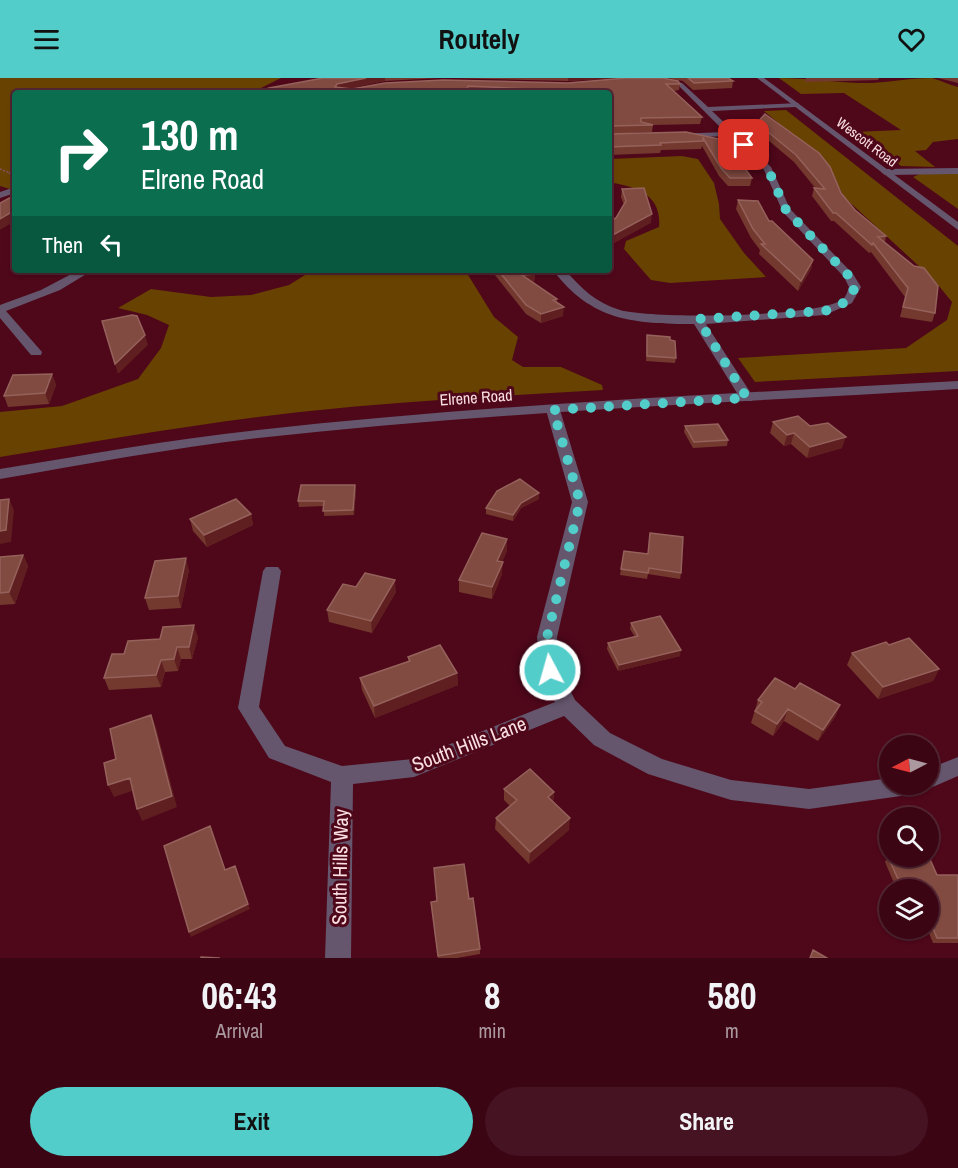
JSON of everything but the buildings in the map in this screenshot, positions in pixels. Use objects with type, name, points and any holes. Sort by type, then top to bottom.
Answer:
[{"type":"street","points":[[561,273],[578,293],[596,306],[617,314],[667,320],[825,311],[848,301],[855,287],[849,276],[786,210],[768,169],[680,84],[653,78]]},
{"type":"street","name":"Wescott Road","points":[[760,78],[958,227]]},
{"type":"street","points":[[706,108],[796,105]]},
{"type":"street","points":[[665,136],[732,134]]},
{"type":"street","points":[[885,172],[958,171]]},
{"type":"street","points":[[36,352],[0,310],[34,299],[63,286],[82,273]]},
{"type":"street","points":[[698,319],[747,398]]},
{"type":"street","name":"Elrene Road","points":[[0,474],[95,457],[256,435],[410,419],[958,386]]},
{"type":"street","points":[[553,410],[580,502],[547,637],[550,670],[567,706],[602,739],[656,767],[731,790],[809,799],[879,789]]},
{"type":"street","name":"South Hills Lane","points":[[272,571],[248,708],[277,752],[342,776],[414,768],[567,706]]},
{"type":"street","points":[[939,774],[958,766]]},
{"type":"street","name":"South Hills Way","points":[[338,958],[342,776]]},
{"type":"shaded area","points":[[0,78],[281,78],[257,90],[12,90],[12,189],[0,186]]},
{"type":"shaded area","points":[[779,78],[867,83],[935,79],[958,87],[958,139],[933,142],[926,150],[915,151],[935,167],[901,166],[854,132],[901,130],[844,93],[801,94]]},
{"type":"shaded area","points":[[786,110],[958,246],[958,371],[755,382],[738,358],[906,348],[947,320],[952,302],[934,280],[844,197],[826,162],[764,111]]},
{"type":"shaded area","points":[[682,156],[698,159],[714,183],[720,219],[744,253],[766,277],[670,283],[651,280],[624,249],[626,241],[659,227],[659,216],[652,200],[645,194],[629,186],[612,183],[612,159]]},
{"type":"shaded area","points":[[920,174],[958,174],[958,209],[913,177]]},
{"type":"shaded area","points":[[308,273],[467,273],[494,317],[518,337],[512,360],[523,367],[561,367],[602,385],[603,390],[414,402],[262,416],[0,457],[0,412],[62,406],[138,379],[161,348],[169,325],[147,315],[118,308],[151,289],[211,297],[251,295],[289,285]]},
{"type":"route","points":[[550,670],[547,637],[580,502],[553,410],[747,398],[698,319],[825,311],[848,301],[855,287],[849,276],[786,210],[768,169],[744,145]]}]
